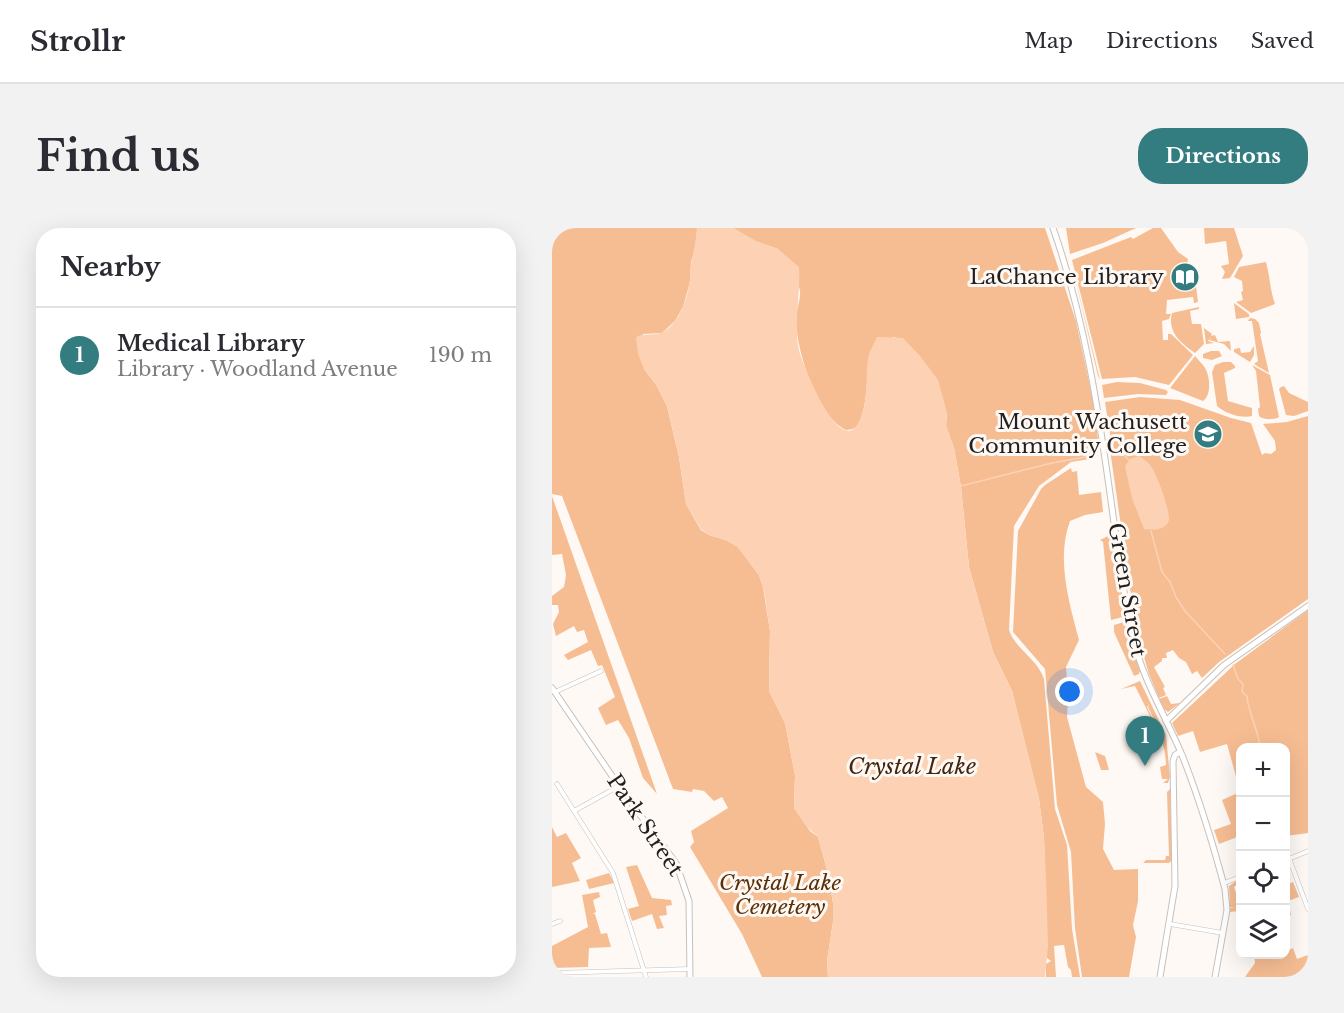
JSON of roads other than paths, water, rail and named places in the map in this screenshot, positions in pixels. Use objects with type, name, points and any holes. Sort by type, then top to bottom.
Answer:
[{"type":"street","name":"Green Street","points":[[1053,228],[1075,298],[1087,349],[1127,609],[1134,641],[1144,675],[1180,752],[1224,883],[1227,906],[1215,977]]},
{"type":"street","points":[[1166,721],[1227,663],[1308,606]]},
{"type":"street","points":[[553,691],[601,671]]},
{"type":"street","name":"Park Street","points":[[553,691],[672,857],[683,880],[690,903],[690,977]]},
{"type":"street","points":[[1160,977],[1176,877],[1173,761],[1175,755],[1180,752]]},
{"type":"street","points":[[557,784],[613,873],[646,977]]},
{"type":"street","points":[[574,811],[619,786]]},
{"type":"street","points":[[1290,858],[1308,852]]},
{"type":"street","points":[[1290,866],[1308,909]]},
{"type":"street","points":[[1224,883],[1236,878]]},
{"type":"street","points":[[552,924],[560,921]]},
{"type":"street","points":[[1170,924],[1223,933]]},
{"type":"street","points":[[552,973],[690,969]]},
{"type":"water","name":"Crystal Lake","points":[[697,228],[733,228],[755,241],[778,249],[799,267],[797,340],[799,350],[814,389],[832,419],[842,429],[851,430],[859,422],[865,398],[868,359],[877,337],[903,338],[938,380],[947,413],[946,426],[954,448],[961,487],[969,567],[993,652],[1012,691],[1039,799],[1046,878],[1048,946],[1045,977],[828,977],[827,961],[833,922],[833,903],[818,837],[806,826],[794,808],[795,775],[785,723],[769,691],[770,631],[764,591],[759,575],[738,547],[726,540],[709,535],[701,529],[686,504],[679,457],[667,406],[657,386],[644,369],[638,354],[636,337],[663,332],[674,322],[682,309],[689,286]]},
{"type":"water","points":[[1139,456],[1153,469],[1167,509],[1169,520],[1165,526],[1158,529],[1144,529],[1132,498],[1125,466],[1130,459]]},
{"type":"waterway","points":[[1114,451],[1120,451],[1130,461]]},
{"type":"waterway","points":[[961,486],[1052,463],[1097,455]]},
{"type":"waterway","points":[[1151,531],[1162,572],[1170,582],[1176,597],[1185,611],[1225,654]]},
{"type":"waterway","points":[[1233,665],[1238,679],[1243,684],[1242,692],[1247,696],[1259,743]]},
{"type":"place","name":"LaChance Library","points":[[1185,277]]},
{"type":"place","name":"Mount Wachusett Community College","points":[[1208,434]]},
{"type":"place","name":"Medical Library","points":[[1145,766]]},
{"type":"park label","name":"Crystal Lake Cemetery","points":[[780,895]]}]
